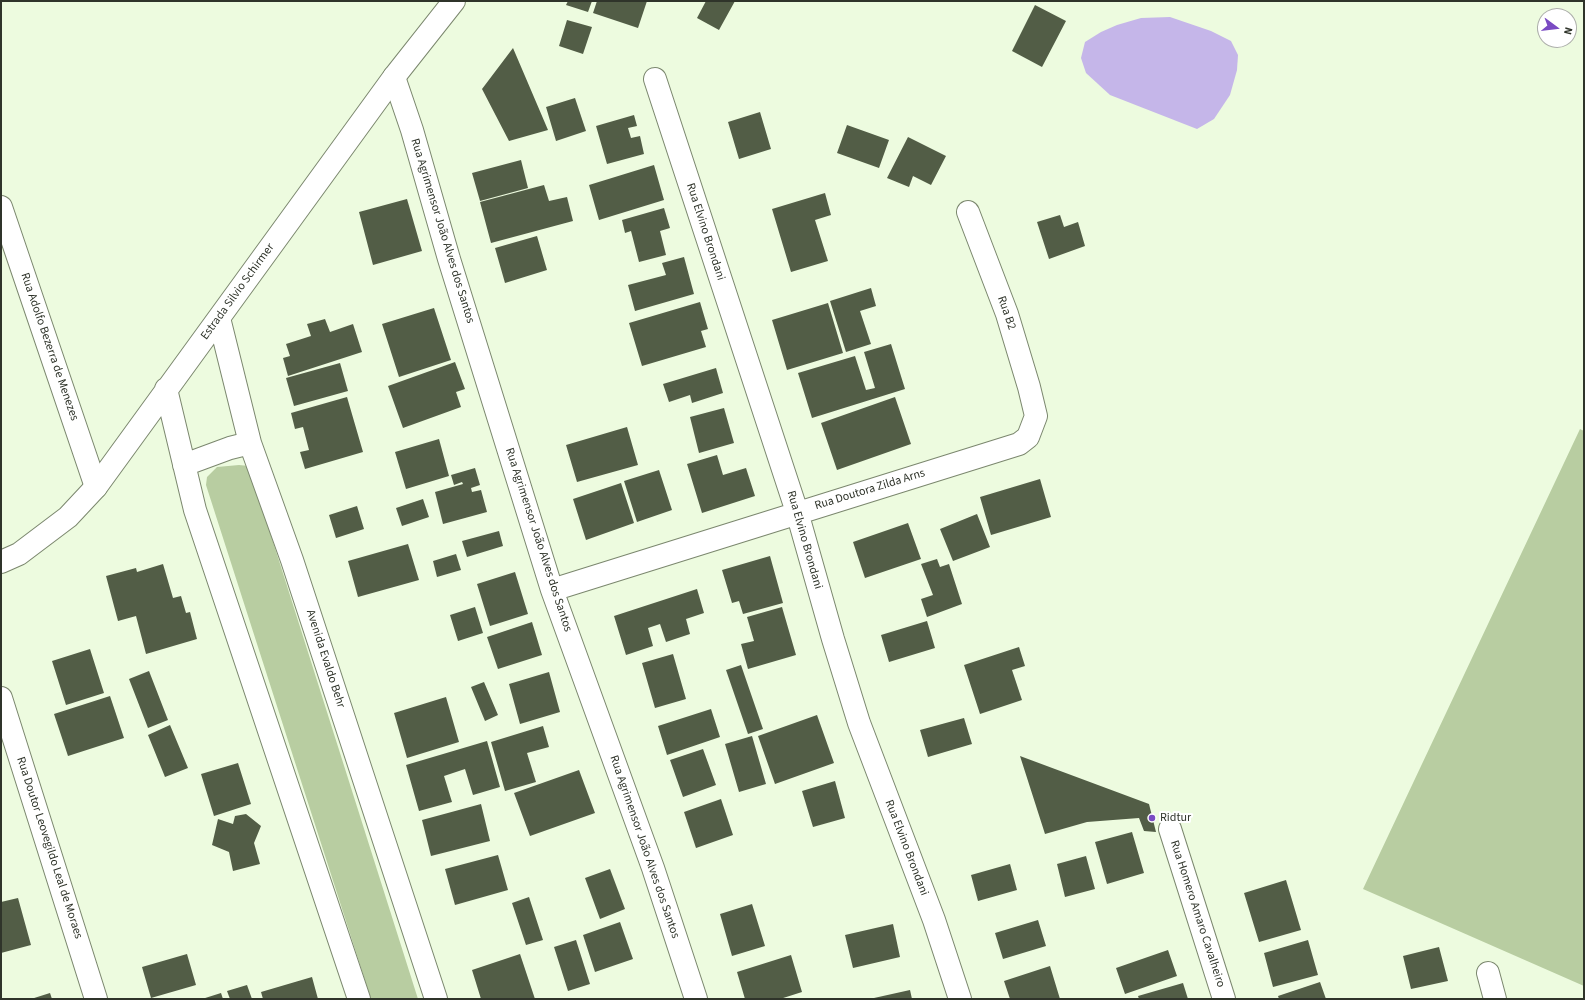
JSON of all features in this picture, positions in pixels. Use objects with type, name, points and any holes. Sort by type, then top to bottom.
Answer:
[{"type":"street","name":"Estrada Silvio Schirmer","points":[[1,562],[18,554],[68,517],[96,487],[394,77],[454,1]]},
{"type":"street","name":"Rua Agrimensor João Alves dos Santos","points":[[394,77],[412,130],[449,259],[552,590],[653,868],[696,999]]},
{"type":"street","name":"Rua Elvino Brondani","points":[[655,80],[797,512],[833,639],[859,723],[934,920],[960,999]]},
{"type":"street","name":"Rua Adolfo Bezerra de Menezes","points":[[1,207],[96,487]]},
{"type":"street","name":"Rua B2","points":[[968,212],[1007,314],[1036,416]]},
{"type":"street","name":"Avenida Evaldo Behr","points":[[219,318],[250,443],[292,560],[436,999]]},
{"type":"street","points":[[166,389],[194,510],[359,999]]},
{"type":"street","name":"Rua Doutora Zilda Arns","points":[[552,590],[797,512],[1019,444],[1028,436],[1036,416]]},
{"type":"street","points":[[184,465],[230,448],[250,443]]},
{"type":"street","name":"Rua Doutor Leovegildo Leal de Moraes","points":[[1,698],[96,999]]},
{"type":"street","name":"Rua Homero Amaro Cavalheiro","points":[[1170,829],[1224,999]]},
{"type":"street","points":[[1488,973],[1496,999]]},
{"type":"green space","points":[[1580,429],[1584,431],[1584,986],[1363,889]]},
{"type":"green space","points":[[239,465],[249,466],[418,999],[371,999],[206,485],[207,477],[217,467]]},
{"type":"shaded area","points":[[1170,17],[1211,31],[1231,41],[1238,55],[1237,70],[1230,95],[1214,119],[1197,129],[1110,95],[1086,73],[1081,58],[1085,42],[1101,32],[1117,25],[1141,18]]},
{"type":"building","points":[[568,1],[592,1],[588,12],[566,5]]},
{"type":"building","points":[[597,1],[647,1],[638,28],[593,13]]},
{"type":"building","points":[[706,1],[735,1],[719,30],[697,18]]},
{"type":"building","points":[[1035,5],[1066,21],[1042,67],[1012,51]]},
{"type":"building","points":[[567,20],[592,27],[583,54],[559,46]]},
{"type":"building","points":[[513,48],[548,130],[509,141],[482,89]]},
{"type":"building","points":[[575,98],[586,131],[556,141],[546,107]]},
{"type":"building","points":[[760,112],[771,149],[739,159],[728,122]]},
{"type":"building","points":[[634,115],[637,126],[628,128],[631,138],[640,136],[644,154],[607,164],[596,126]]},
{"type":"building","points":[[847,125],[889,140],[879,168],[837,153]]},
{"type":"building","points":[[908,137],[946,156],[931,185],[913,176],[909,187],[887,178]]},
{"type":"building","points":[[521,160],[528,188],[480,201],[472,173]]},
{"type":"building","points":[[654,165],[664,200],[599,220],[589,185]]},
{"type":"building","points":[[544,185],[549,201],[567,197],[573,221],[491,243],[480,202]]},
{"type":"building","points":[[825,193],[831,215],[815,220],[828,261],[791,272],[772,209]]},
{"type":"building","points":[[407,199],[422,251],[373,265],[359,212]]},
{"type":"building","points":[[664,208],[670,228],[660,231],[666,255],[639,262],[631,231],[625,233],[622,220]]},
{"type":"building","points":[[1060,215],[1064,227],[1078,222],[1085,246],[1049,259],[1037,222]]},
{"type":"building","points":[[537,236],[547,270],[505,283],[495,248]]},
{"type":"building","points":[[684,257],[694,294],[635,311],[628,285],[666,275],[662,263]]},
{"type":"building","points":[[871,288],[876,306],[860,311],[871,344],[846,352],[830,301]]},
{"type":"building","points":[[700,302],[708,329],[701,331],[706,347],[642,366],[629,323]]},
{"type":"building","points":[[828,303],[843,353],[787,370],[772,320]]},
{"type":"building","points":[[434,308],[451,360],[399,377],[382,324]]},
{"type":"building","points":[[325,319],[330,332],[353,324],[362,352],[288,376],[283,358],[290,356],[286,344],[311,336],[307,324]]},
{"type":"building","points":[[891,344],[905,389],[812,418],[798,373],[855,356],[866,390],[875,388],[864,352]]},
{"type":"building","points":[[455,362],[465,389],[456,392],[461,407],[403,428],[388,386]]},
{"type":"building","points":[[340,363],[348,391],[294,406],[286,378]]},
{"type":"building","points":[[716,368],[723,393],[692,403],[690,395],[669,402],[663,384]]},
{"type":"building","points":[[347,397],[363,452],[305,469],[300,452],[309,450],[303,427],[295,429],[291,413]]},
{"type":"building","points":[[895,397],[911,444],[837,470],[821,423]]},
{"type":"building","points":[[724,408],[734,443],[699,453],[690,417]]},
{"type":"building","points":[[627,427],[638,465],[577,482],[566,445]]},
{"type":"building","points":[[439,439],[449,476],[406,489],[395,452]]},
{"type":"building","points":[[717,455],[723,475],[746,468],[755,496],[702,513],[687,464]]},
{"type":"building","points":[[475,468],[480,485],[471,488],[472,492],[481,490],[487,512],[443,524],[435,492],[463,484],[462,482],[454,485],[451,475]]},
{"type":"building","points":[[659,470],[672,510],[637,522],[624,481]]},
{"type":"building","points":[[1040,479],[1051,517],[991,535],[980,497]]},
{"type":"building","points":[[621,483],[634,523],[586,540],[573,499]]},
{"type":"building","points":[[423,499],[429,517],[402,526],[396,508]]},
{"type":"building","points":[[357,506],[364,529],[336,538],[329,515]]},
{"type":"building","points":[[977,514],[990,547],[953,561],[940,529]]},
{"type":"building","points":[[908,523],[921,559],[865,578],[853,542]]},
{"type":"building","points":[[499,531],[503,546],[467,557],[462,541]]},
{"type":"building","points":[[408,544],[419,580],[358,597],[348,561]]},
{"type":"building","points":[[456,554],[461,570],[437,577],[433,561]]},
{"type":"building","points":[[770,556],[783,603],[743,614],[739,601],[732,603],[722,570]]},
{"type":"building","points":[[937,559],[940,567],[949,564],[962,604],[927,617],[921,599],[933,595],[921,564]]},
{"type":"building","points":[[163,564],[173,598],[181,596],[186,613],[190,612],[197,639],[146,654],[136,616],[118,621],[106,576],[136,568],[137,572]]},
{"type":"building","points":[[515,572],[528,614],[490,626],[477,584]]},
{"type":"building","points":[[697,589],[704,613],[686,619],[690,634],[666,642],[660,624],[648,628],[653,646],[626,655],[614,616]]},
{"type":"building","points":[[475,607],[483,633],[458,641],[450,615]]},
{"type":"building","points":[[782,607],[796,655],[748,669],[741,644],[754,641],[747,617]]},
{"type":"building","points":[[927,621],[935,648],[889,662],[881,635]]},
{"type":"building","points":[[532,622],[542,655],[498,669],[487,637]]},
{"type":"building","points":[[1019,647],[1025,666],[1012,670],[1022,700],[980,714],[964,665]]},
{"type":"building","points":[[90,649],[104,693],[66,705],[52,661]]},
{"type":"building","points":[[673,654],[686,699],[655,708],[642,663]]},
{"type":"building","points":[[741,665],[763,729],[748,734],[726,670]]},
{"type":"building","points":[[149,671],[168,720],[148,728],[129,679]]},
{"type":"building","points":[[549,672],[560,712],[520,724],[509,684]]},
{"type":"building","points":[[484,682],[498,715],[485,721],[471,687]]},
{"type":"building","points":[[110,696],[124,738],[68,756],[54,714]]},
{"type":"building","points":[[446,697],[459,742],[407,758],[394,713]]},
{"type":"building","points":[[711,709],[720,737],[667,755],[658,726]]},
{"type":"building","points":[[817,715],[834,763],[775,784],[758,736]]},
{"type":"building","points":[[964,718],[972,744],[928,757],[920,730]]},
{"type":"building","points":[[170,725],[188,768],[165,777],[148,735]]},
{"type":"building","points":[[543,726],[549,747],[527,753],[536,782],[505,791],[491,742]]},
{"type":"building","points":[[752,736],[766,784],[739,792],[725,744]]},
{"type":"building","points":[[487,741],[500,787],[473,795],[465,769],[444,776],[452,802],[419,811],[406,765]]},
{"type":"building","points":[[703,749],[716,785],[683,797],[670,760]]},
{"type":"building","points":[[1020,756],[1149,804],[1156,832],[1144,831],[1139,818],[1087,822],[1045,834]]},
{"type":"building","points":[[238,763],[251,804],[214,816],[201,774]]},
{"type":"building","points":[[579,770],[595,813],[530,836],[514,793]]},
{"type":"building","points":[[835,781],[845,818],[813,827],[802,791]]},
{"type":"building","points":[[721,799],[733,835],[696,848],[684,812]]},
{"type":"building","points":[[481,804],[490,841],[431,856],[422,820]]},
{"type":"building","points":[[246,814],[261,826],[254,843],[260,864],[233,871],[229,852],[212,845],[218,819],[233,824],[235,816]]},
{"type":"building","points":[[1132,832],[1144,873],[1107,884],[1095,842]]},
{"type":"building","points":[[498,855],[508,890],[455,905],[445,869]]},
{"type":"building","points":[[1086,856],[1095,889],[1065,897],[1057,864]]},
{"type":"building","points":[[1010,864],[1017,890],[978,901],[971,875]]},
{"type":"building","points":[[610,869],[625,909],[600,919],[585,878]]},
{"type":"building","points":[[1286,880],[1301,930],[1259,942],[1244,893]]},
{"type":"building","points":[[529,897],[543,940],[526,945],[512,903]]},
{"type":"building","points":[[18,898],[31,945],[1,953],[1,902]]},
{"type":"building","points":[[752,904],[765,946],[732,956],[720,914]]},
{"type":"building","points":[[1038,920],[1046,946],[1003,959],[995,933]]},
{"type":"building","points":[[620,922],[633,959],[595,972],[583,935]]},
{"type":"building","points":[[893,924],[900,957],[853,968],[845,935]]},
{"type":"building","points":[[576,940],[590,984],[568,991],[554,947]]},
{"type":"building","points":[[1308,940],[1318,975],[1273,987],[1264,953]]},
{"type":"building","points":[[1439,947],[1448,981],[1411,989],[1403,956]]},
{"type":"building","points":[[1168,950],[1177,976],[1125,994],[1116,968]]},
{"type":"building","points":[[187,954],[196,985],[151,998],[142,967]]},
{"type":"building","points":[[520,954],[535,999],[481,999],[472,970]]},
{"type":"building","points":[[791,955],[802,992],[780,999],[745,999],[737,972]]},
{"type":"building","points":[[1050,966],[1060,999],[1010,999],[1004,981]]},
{"type":"building","points":[[312,977],[318,999],[263,999],[261,992]]},
{"type":"building","points":[[1320,982],[1326,999],[1279,999],[1278,996]]},
{"type":"building","points":[[1183,983],[1188,999],[1139,999],[1138,996]]},
{"type":"building","points":[[247,985],[252,999],[230,999],[227,991]]},
{"type":"building","points":[[910,990],[912,999],[874,999],[874,998]]},
{"type":"building","points":[[50,993],[52,999],[31,999]]},
{"type":"building","points":[[221,993],[223,999],[202,999]]},
{"type":"place","name":"Ridtur","points":[[1152,818]]}]
